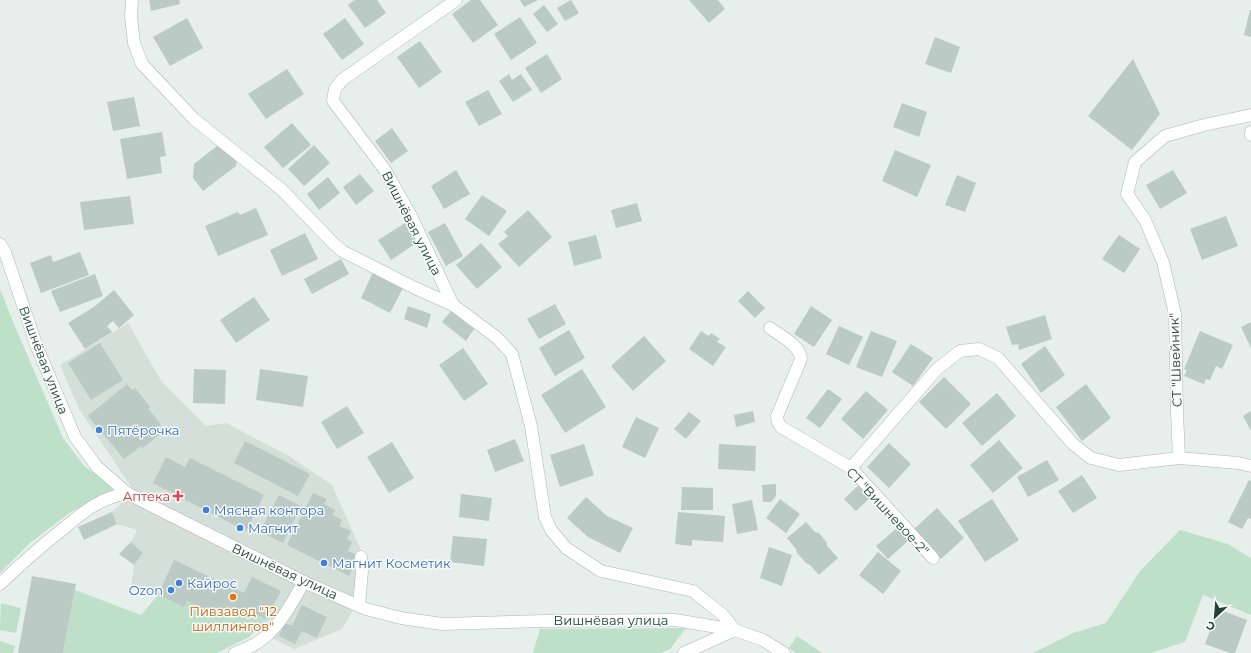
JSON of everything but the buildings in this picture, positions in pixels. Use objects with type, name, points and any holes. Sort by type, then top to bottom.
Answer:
[{"type":"street","points":[[132,0],[131,16],[134,43],[142,64],[194,119],[282,190],[332,243],[342,251],[415,288],[453,305],[496,337],[512,354],[531,426],[545,517],[551,530],[566,548],[601,571],[693,591],[723,614],[735,630],[684,653]]},
{"type":"street","name":"Вишнёвая улица","points":[[453,305],[411,216],[385,170],[333,101],[335,89],[342,80],[456,0]]},
{"type":"street","name":"СТ \"Швейник\"","points":[[1179,458],[1175,314],[1163,262],[1145,220],[1127,194],[1134,162],[1165,136],[1204,125],[1251,115]]},
{"type":"street","name":"Вишнёвая улица","points":[[0,244],[5,252],[37,347],[75,437],[98,466],[127,493],[304,582],[359,606],[401,618],[442,624],[544,621],[675,620],[735,630],[763,640],[784,653]]},
{"type":"street","name":"СТ \"Вишневое-2\"","points":[[770,328],[796,346],[800,353],[801,359],[777,416],[778,422],[782,427],[851,468],[933,558]]},
{"type":"street","points":[[851,468],[937,368],[960,351],[979,348],[998,358],[1073,444],[1091,458],[1119,465],[1179,458],[1238,463],[1251,466]]},
{"type":"street","points":[[0,584],[35,551],[90,507],[113,496],[127,493]]},
{"type":"street","points":[[359,606],[362,571],[361,557]]},
{"type":"street","points":[[235,653],[256,644],[270,632],[285,613],[304,582]]},
{"type":"shaded area","points":[[128,323],[162,382],[206,426],[226,423],[289,456],[332,485],[367,564],[363,593],[342,629],[294,649],[255,630],[266,619],[251,612],[216,616],[187,601],[184,607],[158,595],[131,586],[134,565],[143,553],[131,542],[137,530],[117,524],[112,512],[134,491],[79,409],[60,365]]},
{"type":"green space","points":[[0,289],[63,438],[84,466],[117,490],[85,507],[72,511],[31,542],[0,573]]},
{"type":"green space","points":[[1180,530],[1228,544],[1251,558],[1251,615],[1203,595],[1185,642],[1151,653],[1033,653],[1073,633],[1106,623],[1140,571]]},
{"type":"green space","points":[[75,590],[141,615],[158,595],[184,607],[187,601],[216,616],[251,612],[266,619],[249,637],[217,653],[63,653]]},
{"type":"green space","points":[[1,603],[21,608],[16,633],[0,630]]},
{"type":"green space","points":[[686,628],[670,649],[661,653],[533,653],[540,629]]},
{"type":"green space","points":[[797,636],[822,653],[796,653],[789,648]]},
{"type":"green space","points":[[0,641],[15,646],[13,653],[0,653]]},
{"type":"place","name":"Пятёрочка","points":[[99,430]]},
{"type":"place","name":"Аптека","points":[[178,496]]},
{"type":"place","name":"Мясная контора","points":[[206,510]]},
{"type":"place","name":"Магнит","points":[[240,528]]},
{"type":"place","name":"Магнит Косметик","points":[[324,563]]},
{"type":"place","name":"Кайрос","points":[[179,583]]},
{"type":"place","name":"Ozon","points":[[171,590]]},
{"type":"place","name":"Пивзавод \"12 шиллингов\"","points":[[233,597]]}]
